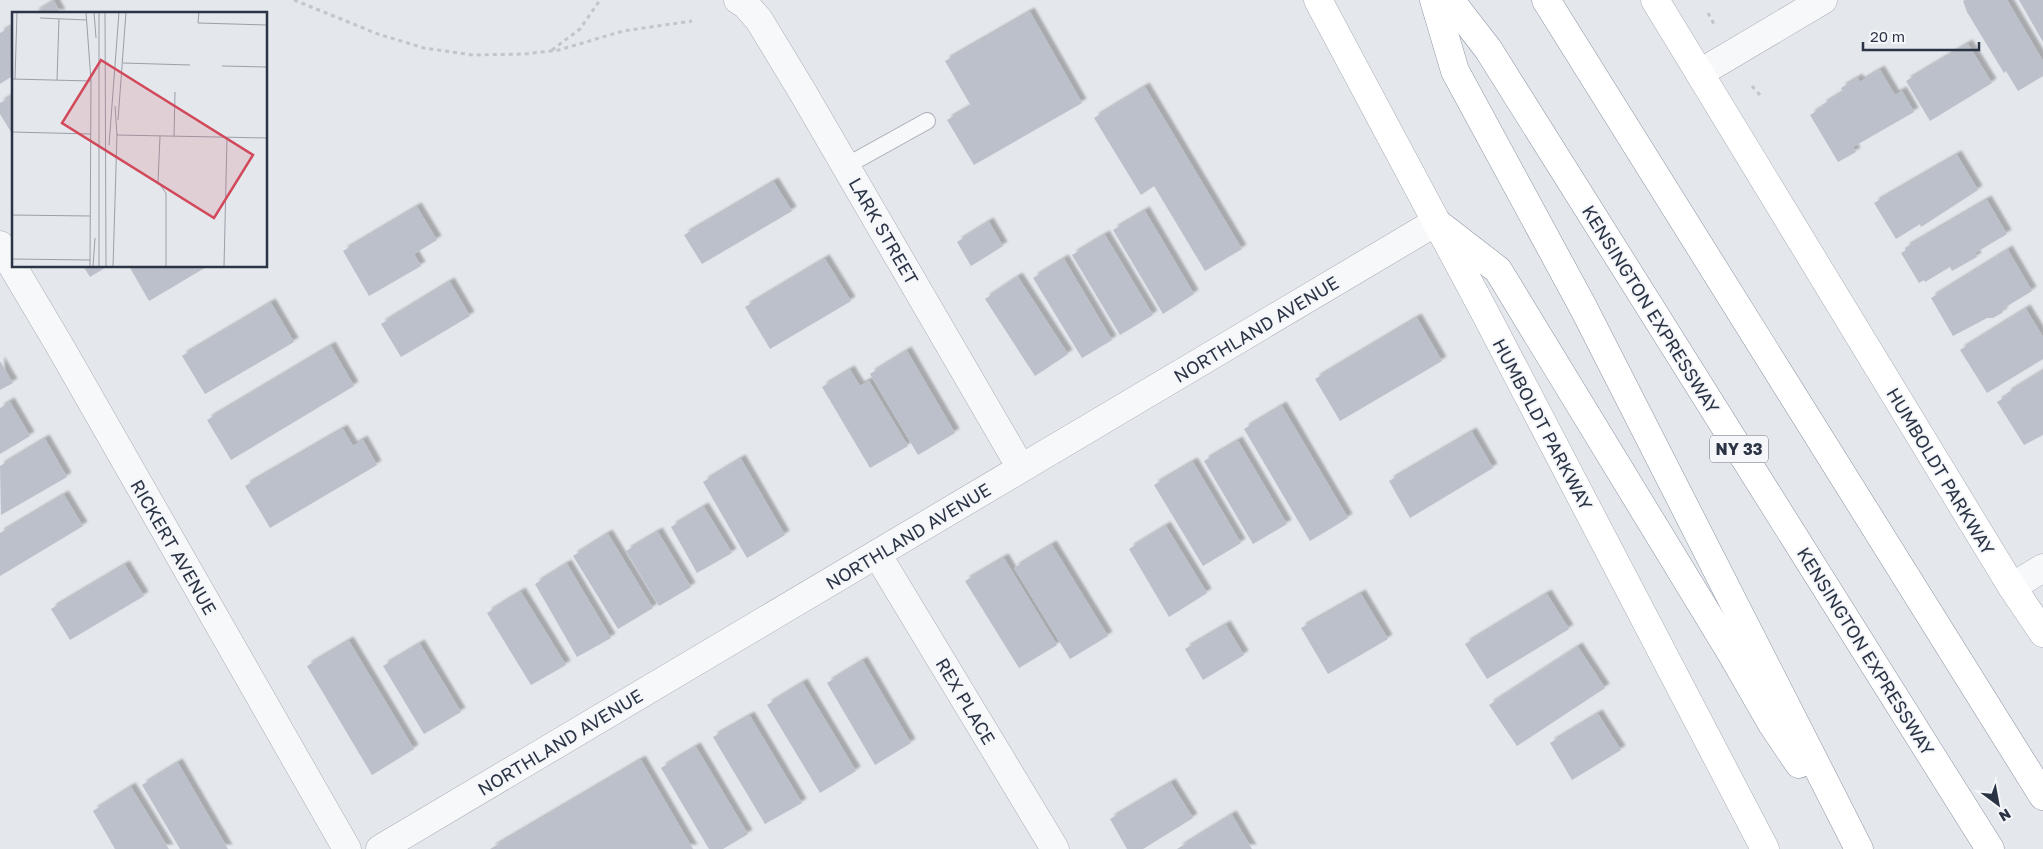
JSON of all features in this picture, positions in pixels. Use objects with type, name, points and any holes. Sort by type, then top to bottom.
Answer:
[{"type":"main road","name":"HUMBOLDT PARKWAY","points":[[1318,0],[1765,849]]},
{"type":"main road","points":[[1434,0],[1454,71],[1583,307],[1857,849]]},
{"type":"main road","name":"KENSINGTON EXPRESSWAY","points":[[1450,0],[1488,49],[1990,849]]},
{"type":"main road","points":[[1546,0],[2043,796]]},
{"type":"main road","name":"HUMBOLDT PARKWAY","points":[[1655,0],[2012,587],[2043,633]]},
{"type":"main road","points":[[1436,222],[1498,270],[1728,648],[1772,724],[1857,849]]},
{"type":"street","name":"LARK STREET","points":[[738,0],[746,5],[759,20],[1022,468]]},
{"type":"street","points":[[1700,73],[1823,0]]},
{"type":"street","name":"NORTHLAND AVENUE","points":[[380,849],[1436,222]]},
{"type":"street","name":"RICKERT AVENUE","points":[[0,245],[12,265]]},
{"type":"street","name":"RICKERT AVENUE","points":[[14,268],[62,348],[347,849]]},
{"type":"street","name":"REX PLACE","points":[[878,554],[1055,849]]},
{"type":"street","points":[[2012,587],[2043,568]]},
{"type":"lane","points":[[846,166],[927,120]]},
{"type":"path","points":[[294,0],[378,34],[424,48],[473,55],[524,54],[552,50],[623,31],[692,21]]},
{"type":"path","points":[[552,50],[580,28],[600,0]]},
{"type":"path","points":[[1708,14],[1715,24]]},
{"type":"path","points":[[1752,86],[1760,95]]},
{"type":"building","points":[[2007,0],[2043,61],[2043,76],[2018,91],[2006,71],[2004,73],[1967,12],[1963,1]]},
{"type":"building","points":[[2019,0],[2043,0],[2043,42]]},
{"type":"building","points":[[54,1],[60,12],[36,12]]},
{"type":"building","points":[[1030,12],[1082,103],[974,165],[947,120],[971,106],[945,61]]},
{"type":"building","points":[[12,26],[12,76],[0,84],[0,33]]},
{"type":"building","points":[[1968,44],[1992,83],[1930,121],[1906,81]]},
{"type":"building","points":[[1880,70],[1895,95],[1902,91],[1914,112],[1853,147],[1856,152],[1838,162],[1810,115],[1843,92],[1841,88],[1858,78],[1860,82]]},
{"type":"building","points":[[1145,87],[1242,249],[1205,271],[1154,186],[1141,195],[1094,118]]},
{"type":"building","points":[[12,96],[12,134],[0,114],[0,103]]},
{"type":"building","points":[[1957,155],[1978,190],[1921,227],[1920,224],[1896,239],[1874,203]]},
{"type":"building","points":[[774,182],[792,211],[702,264],[684,235]]},
{"type":"building","points":[[1987,200],[2007,234],[1975,253],[1977,257],[1952,271],[1950,267],[1925,282],[1924,280],[1919,283],[1901,253],[1906,250],[1905,248]]},
{"type":"building","points":[[417,207],[437,240],[414,254],[421,266],[369,296],[343,251]]},
{"type":"building","points":[[1145,211],[1194,294],[1163,314],[1113,230]]},
{"type":"building","points":[[989,222],[1003,246],[971,266],[957,242]]},
{"type":"building","points":[[1105,235],[1153,315],[1120,335],[1072,255]]},
{"type":"building","points":[[2008,250],[2032,291],[2004,308],[2002,313],[1993,318],[1987,318],[1953,336],[1931,298]]},
{"type":"building","points":[[825,259],[851,301],[770,349],[745,307]]},
{"type":"building","points":[[1064,259],[1112,340],[1082,358],[1033,278]]},
{"type":"building","points":[[84,268],[105,268],[90,277]]},
{"type":"building","points":[[130,268],[205,268],[149,301]]},
{"type":"building","points":[[1018,277],[1068,354],[1035,376],[985,299]]},
{"type":"building","points":[[450,282],[470,316],[401,357],[381,324]]},
{"type":"building","points":[[271,303],[294,342],[205,394],[182,356]]},
{"type":"building","points":[[2026,309],[2043,337],[2043,359],[1987,393],[1960,350]]},
{"type":"building","points":[[1417,318],[1442,361],[1340,421],[1315,379]]},
{"type":"building","points":[[331,346],[354,386],[231,460],[207,420]]},
{"type":"building","points":[[907,351],[955,433],[918,455],[870,374]]},
{"type":"building","points":[[0,361],[13,383],[0,390]]},
{"type":"building","points":[[850,370],[860,386],[869,381],[908,446],[870,468],[822,387]]},
{"type":"building","points":[[2043,371],[2043,435],[2024,445],[1997,402],[2007,396],[2006,394]]},
{"type":"building","points":[[10,402],[30,436],[0,454],[0,408]]},
{"type":"building","points":[[1282,406],[1348,518],[1310,541],[1244,429]]},
{"type":"building","points":[[343,429],[353,446],[363,440],[377,465],[270,528],[245,486]]},
{"type":"building","points":[[1472,432],[1493,468],[1410,518],[1389,481]]},
{"type":"building","points":[[45,439],[67,477],[1,515],[0,466]]},
{"type":"building","points":[[1238,441],[1287,524],[1253,544],[1204,461]]},
{"type":"building","points":[[741,459],[785,535],[747,558],[703,482]]},
{"type":"building","points":[[1193,462],[1241,543],[1203,566],[1154,485]]},
{"type":"building","points":[[64,495],[83,526],[0,576],[0,533]]},
{"type":"building","points":[[704,507],[732,553],[697,573],[671,527]]},
{"type":"building","points":[[1166,526],[1207,593],[1169,617],[1129,549]]},
{"type":"building","points":[[658,532],[691,587],[659,606],[626,551]]},
{"type":"building","points":[[608,534],[653,608],[618,629],[573,556]]},
{"type":"building","points":[[1052,545],[1108,636],[1070,659],[1014,568]]},
{"type":"building","points":[[1004,558],[1057,645],[1019,668],[965,581]]},
{"type":"building","points":[[567,564],[611,638],[577,657],[535,584]]},
{"type":"building","points":[[125,565],[144,596],[70,640],[51,609]]},
{"type":"building","points":[[521,592],[566,665],[531,685],[487,613]]},
{"type":"building","points":[[1361,594],[1388,639],[1328,674],[1301,628]]},
{"type":"building","points":[[1547,594],[1569,629],[1487,679],[1465,644]]},
{"type":"building","points":[[1226,625],[1244,655],[1203,680],[1185,649]]},
{"type":"building","points":[[349,641],[414,749],[372,775],[307,666]]},
{"type":"building","points":[[420,644],[461,712],[424,734],[383,666]]},
{"type":"building","points":[[1578,647],[1605,688],[1517,746],[1489,705]]},
{"type":"building","points":[[863,661],[911,743],[875,765],[827,683]]},
{"type":"building","points":[[803,683],[856,771],[820,793],[767,705]]},
{"type":"building","points":[[1598,714],[1621,750],[1572,780],[1550,743]]},
{"type":"building","points":[[750,716],[802,803],[765,824],[713,737]]},
{"type":"building","points":[[696,747],[748,834],[723,849],[709,849],[661,768]]},
{"type":"building","points":[[641,760],[693,849],[490,849]]},
{"type":"building","points":[[178,763],[228,849],[180,849],[142,785]]},
{"type":"building","points":[[1171,783],[1193,818],[1143,849],[1127,849],[1110,819]]},
{"type":"building","points":[[131,787],[169,849],[115,849],[93,811]]},
{"type":"building","points":[[1232,815],[1252,849],[1177,849]]}]
